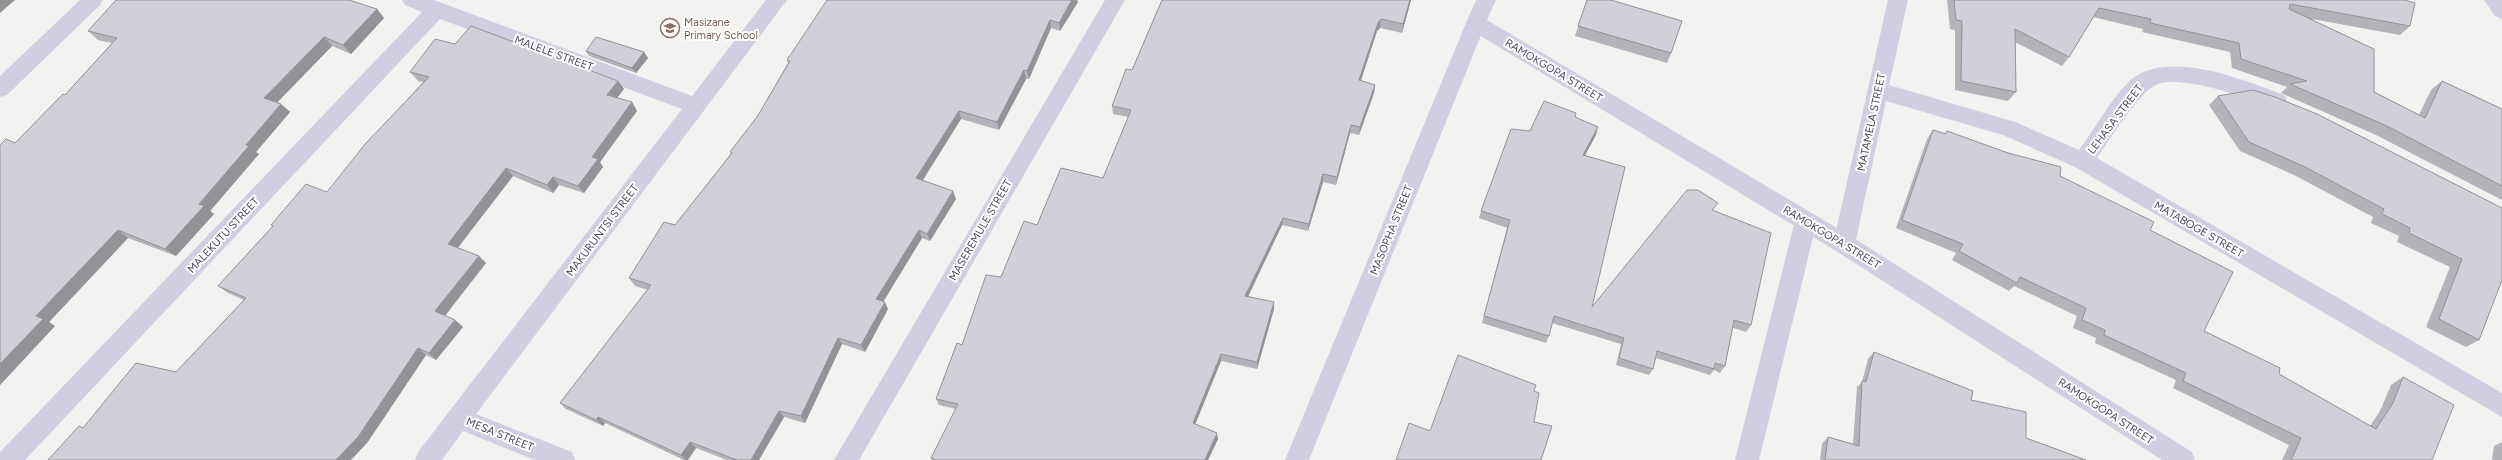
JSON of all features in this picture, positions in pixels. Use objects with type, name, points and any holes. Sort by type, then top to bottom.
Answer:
[{"type":"street","points":[[0,89],[93,0]]},
{"type":"street","name":"MALELE STREET","points":[[412,0],[697,106]]},
{"type":"street","name":"MAKURUNTSI STREET","points":[[427,460],[777,0]]},
{"type":"street","name":"MASEREMULE STREET","points":[[846,460],[1115,0]]},
{"type":"street","name":"MASOPHA STREET","points":[[1297,460],[1486,0]]},
{"type":"street","name":"MATAMELA STREET","points":[[1844,244],[1898,0]]},
{"type":"street","points":[[2494,0],[2502,10]]},
{"type":"street","name":"MALEKUTU STREET","points":[[10,460],[437,9]]},
{"type":"street","name":"RAMOKGOPA STREET","points":[[1476,23],[1844,244],[2183,460]]},
{"type":"street","name":"LEHASA STREET","points":[[2083,161],[2135,89],[2146,79],[2159,75],[2185,76],[2222,83],[2293,107]]},
{"type":"street","name":"MATABOGE STREET","points":[[1878,90],[2008,128],[2083,161],[2502,406]]},
{"type":"street","points":[[1747,460],[1806,221]]},
{"type":"street","name":"MESA STREET","points":[[459,418],[563,460]]},
{"type":"building","points":[[116,0],[349,0],[377,9],[343,45],[324,37],[264,98],[281,104],[246,145],[249,146],[199,204],[204,206],[165,249],[118,230],[36,316],[43,319],[0,364],[0,145],[6,139],[15,143],[63,94],[65,95],[117,38],[88,31]]},
{"type":"building","points":[[827,0],[1072,0],[1059,23],[1050,20],[1027,71],[1024,70],[997,122],[959,111],[916,178],[953,191],[927,234],[919,230],[876,299],[885,302],[861,345],[838,338],[801,416],[779,411],[751,460],[737,460],[690,442],[681,455],[598,417],[596,420],[560,403],[651,285],[629,278],[664,222],[675,225],[732,153],[730,152],[757,117],[790,61],[787,60]]},
{"type":"building","points":[[1162,0],[1410,0],[1403,24],[1381,19],[1378,23],[1359,80],[1375,85],[1360,127],[1351,125],[1337,177],[1323,174],[1309,224],[1283,218],[1245,296],[1274,302],[1257,362],[1221,354],[1193,423],[1217,433],[1205,460],[936,460],[931,458],[958,404],[936,399],[957,343],[962,345],[986,275],[1001,277],[1024,221],[1037,225],[1061,168],[1103,178],[1131,110],[1112,106],[1126,69],[1132,70]]},
{"type":"building","points":[[1587,0],[1611,0],[1682,21],[1671,53],[1578,26]]},
{"type":"building","points":[[1954,0],[2404,0],[2415,3],[2410,26],[2290,4],[2289,9],[2374,49],[2374,92],[2425,118],[2442,81],[2502,109],[2502,186],[2387,126],[2290,84],[2307,81],[2241,59],[2239,43],[2150,23],[2151,19],[2099,8],[2069,57],[2015,29],[2016,92],[1961,81],[1962,21],[1956,20]]},
{"type":"building","points":[[471,26],[618,81],[607,95],[632,102],[592,157],[598,159],[578,186],[553,177],[547,185],[506,168],[448,244],[479,256],[435,311],[455,320],[429,353],[418,348],[358,437],[336,460],[48,460],[79,426],[83,428],[136,363],[176,372],[246,298],[218,286],[273,226],[271,225],[306,184],[327,192],[366,143],[429,77],[410,72],[435,39],[455,44]]},
{"type":"building","points":[[596,37],[644,52],[632,68],[586,51]]},
{"type":"building","points":[[2253,90],[2317,114],[2502,208],[2502,280],[2479,340],[2439,319],[2462,259],[2409,233],[2410,228],[2382,214],[2384,209],[2305,167],[2249,142],[2218,96]]},
{"type":"building","points":[[1544,101],[1576,113],[1575,117],[1598,127],[1583,155],[1625,167],[1592,307],[1687,190],[1698,190],[1718,203],[1712,210],[1771,233],[1751,325],[1734,320],[1725,366],[1715,363],[1714,369],[1657,351],[1653,369],[1619,358],[1624,338],[1554,316],[1549,336],[1484,316],[1510,220],[1481,211],[1511,129],[1530,131]]},
{"type":"building","points":[[1933,130],[1946,134],[1947,131],[2008,153],[2061,167],[2060,176],[2154,222],[2150,230],[2233,272],[2204,331],[2280,368],[2279,374],[2376,429],[2393,403],[2403,377],[2454,405],[2432,460],[2291,460],[2301,438],[2183,381],[2186,373],[2104,335],[2105,330],[2082,320],[2086,308],[2020,277],[2017,283],[1959,251],[1963,244],[1902,220]]},
{"type":"building","points":[[1874,352],[1973,391],[1971,400],[2026,412],[2026,438],[2086,460],[1825,460],[1828,437],[1859,446],[1862,381],[1866,382]]},
{"type":"building","points":[[1458,355],[1536,385],[1534,391],[1539,393],[1534,422],[1552,426],[1541,460],[1396,460],[1409,423],[1430,431]]},
{"type":"place","name":"Masizane Primary School","points":[[670,28]]}]
